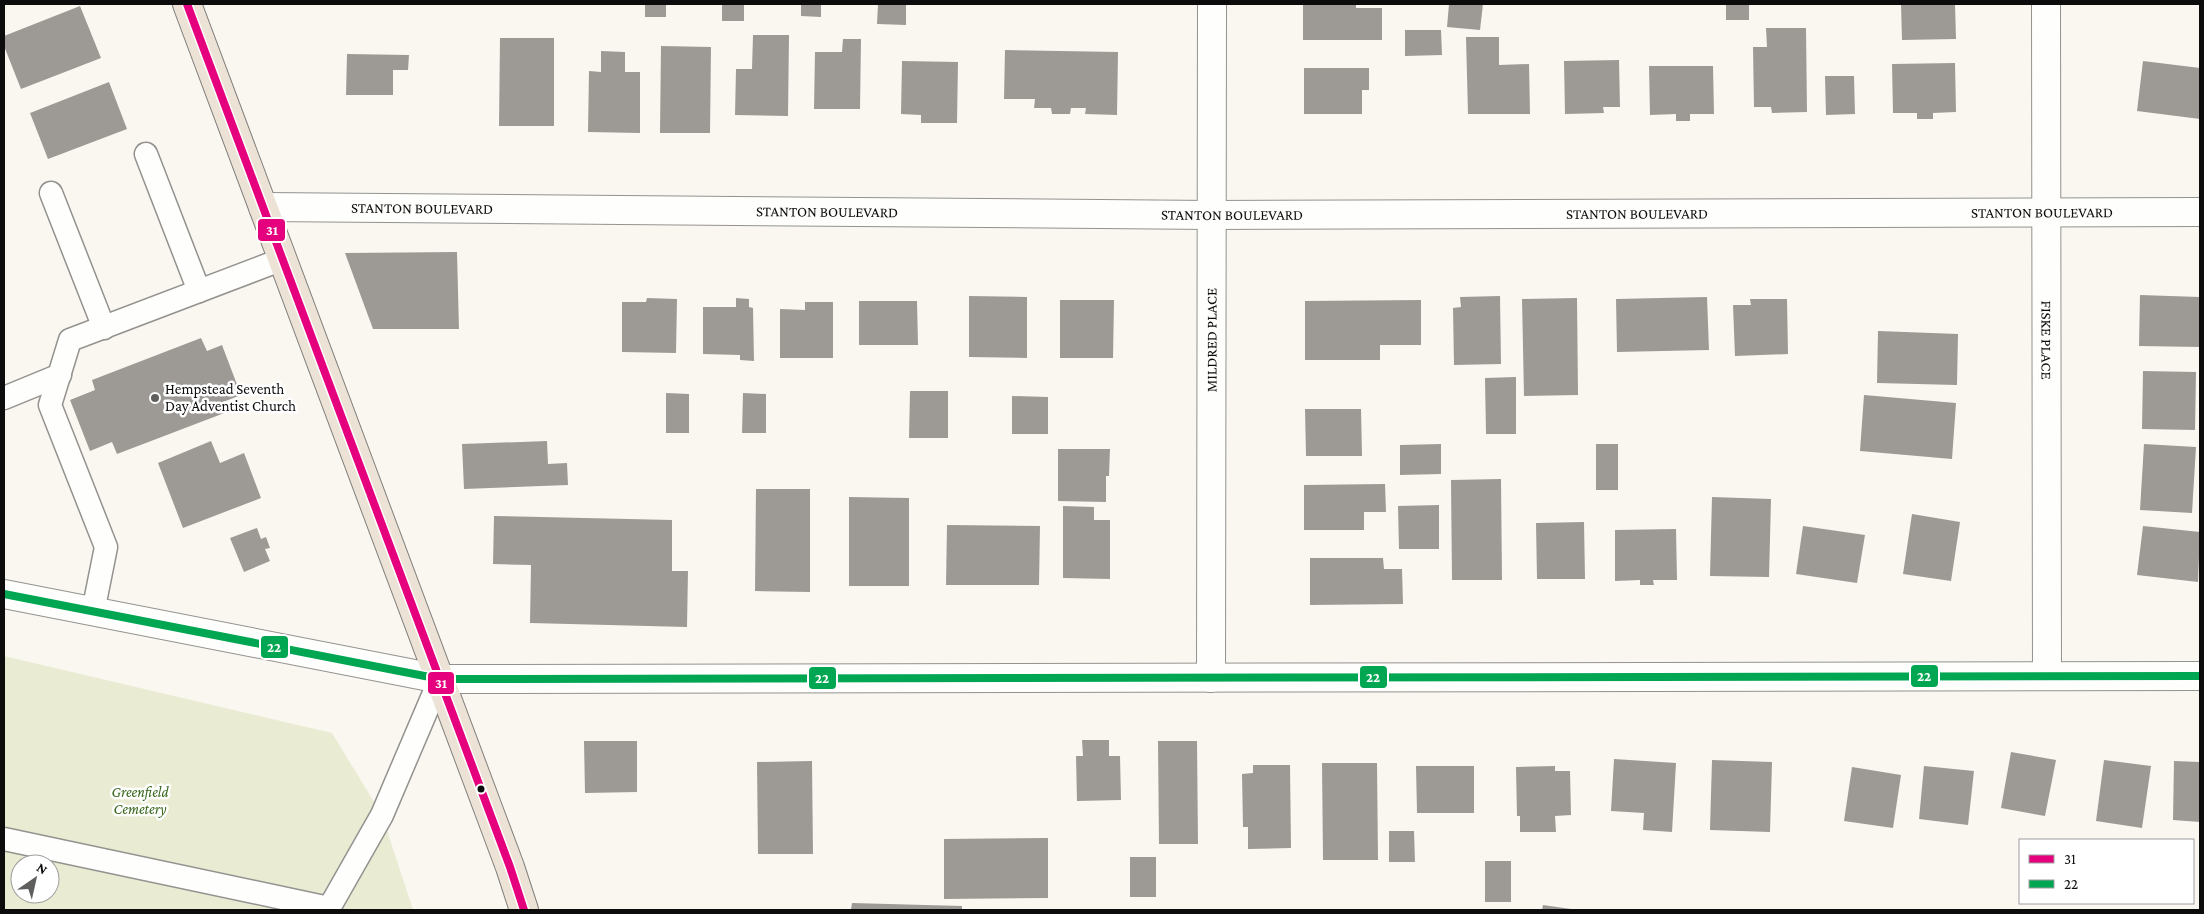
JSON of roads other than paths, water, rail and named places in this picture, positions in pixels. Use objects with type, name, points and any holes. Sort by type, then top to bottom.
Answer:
[{"type":"main road","points":[[187,4],[510,867],[524,910]]},
{"type":"street","name":"MILDRED PLACE","points":[[1211,678],[1212,4]]},
{"type":"street","name":"FISKE PLACE","points":[[2046,4],[2048,676]]},
{"type":"street","name":"STANTON BOULEVARD","points":[[263,207],[1211,215],[2200,212]]},
{"type":"street","points":[[4,594],[440,679],[2200,676]]},
{"type":"lane","points":[[146,154],[199,291]]},
{"type":"lane","points":[[51,192],[104,328]]},
{"type":"lane","points":[[93,612],[106,547],[50,405],[70,340],[283,259]]},
{"type":"lane","points":[[4,398],[60,375]]},
{"type":"lane","points":[[4,839],[328,909],[382,814],[440,679]]},
{"type":"place","name":"Hempstead Seventh Day Adventist Church","points":[[155,398]]},
{"type":"park label","name":"Greenfield Cemetery","points":[[140,800]]}]
